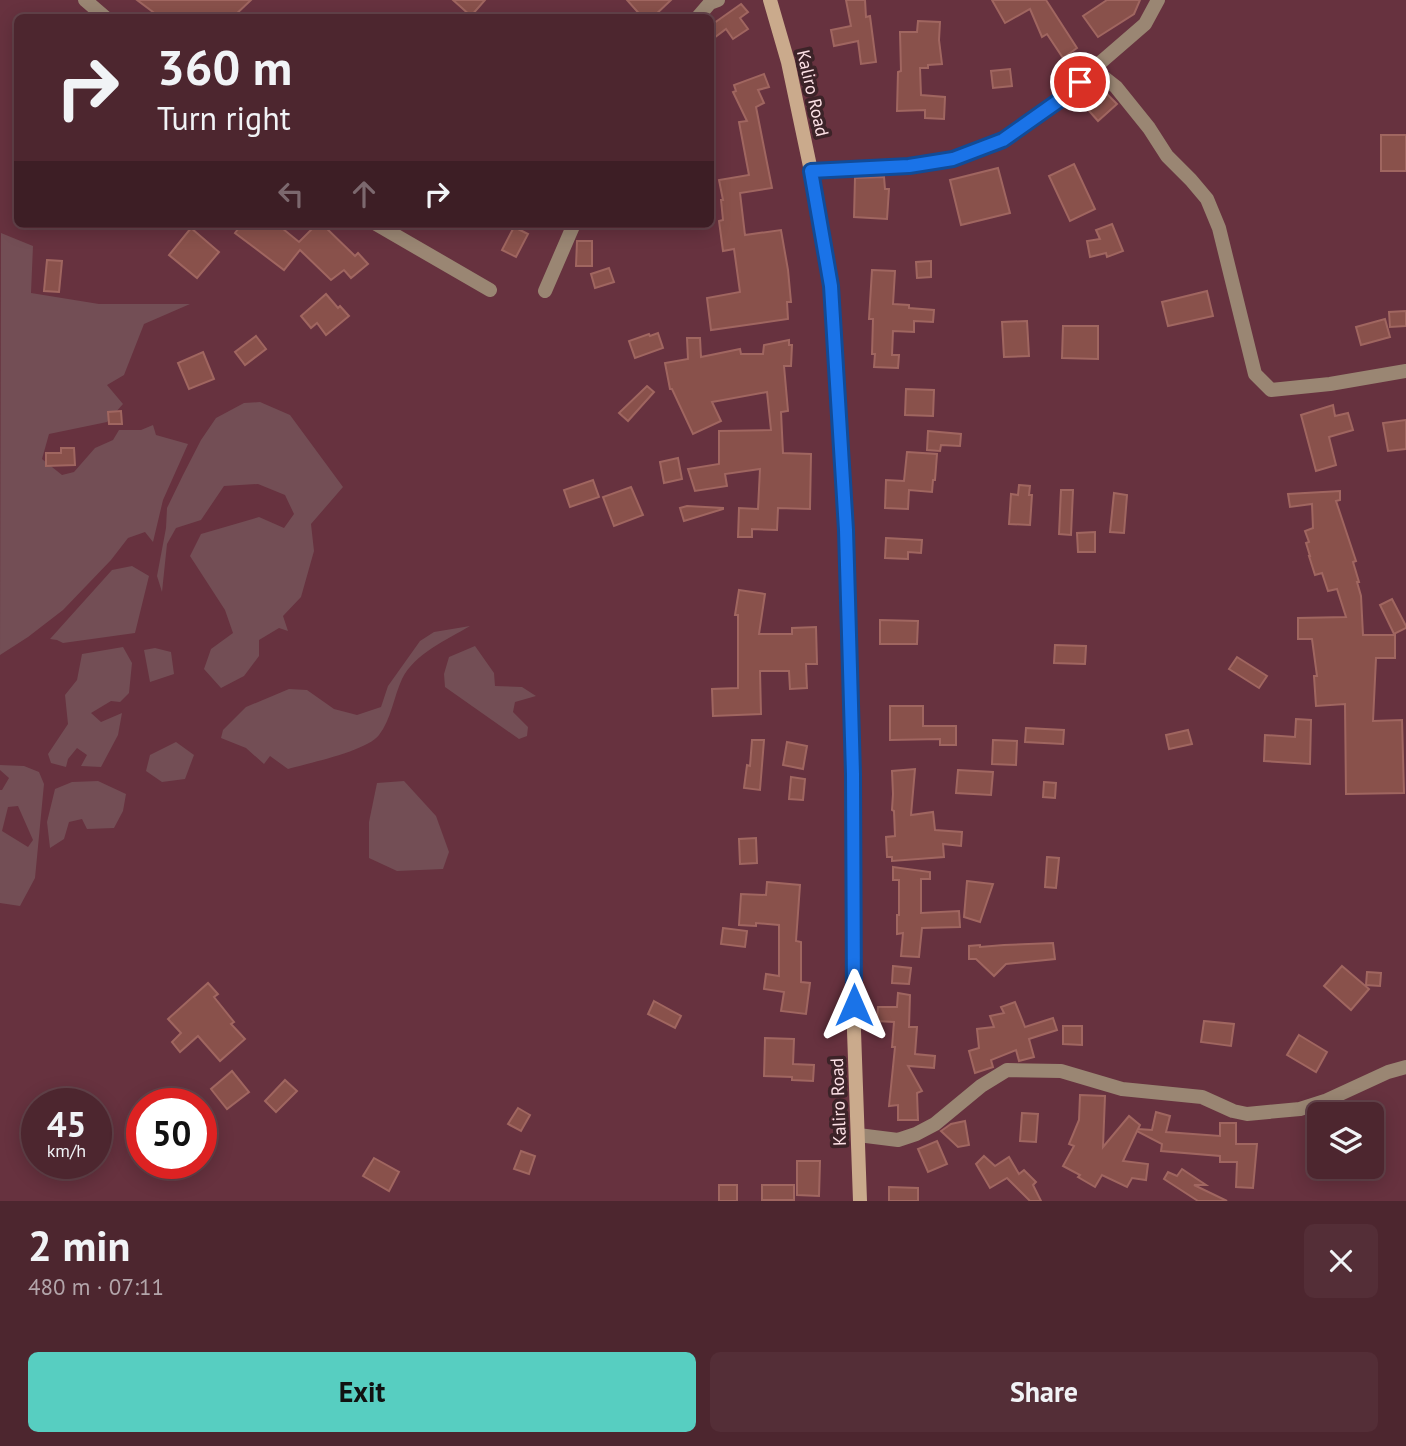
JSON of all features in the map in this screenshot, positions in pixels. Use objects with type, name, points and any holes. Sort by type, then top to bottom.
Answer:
[{"type":"main road","name":"Kaliro Road","points":[[770,0],[788,62],[831,286],[846,530],[853,774],[854,1031],[860,1201]]},
{"type":"street","points":[[85,0],[101,14]]},
{"type":"street","points":[[700,14],[710,3],[718,0]]},
{"type":"street","points":[[811,171],[909,166],[953,159],[1003,140],[1071,92],[1145,24],[1158,0]]},
{"type":"street","points":[[1093,69],[1116,87],[1149,128],[1167,156],[1207,199],[1219,228],[1255,374],[1271,390],[1330,384],[1406,371]]},
{"type":"street","points":[[383,228],[490,290]]},
{"type":"street","points":[[545,291],[572,228]]},
{"type":"street","points":[[859,1135],[898,1140],[916,1134],[935,1124],[981,1086],[1007,1070],[1060,1072],[1122,1090],[1202,1097],[1233,1111],[1247,1114],[1300,1109],[1406,1067]]},
{"type":"shaded area","points":[[1,233],[33,246],[31,293],[99,304],[190,304],[144,324],[124,375],[107,385],[123,404],[107,422],[49,434],[42,459],[62,475],[74,472],[95,448],[113,440],[119,430],[141,430],[153,425],[156,435],[188,444],[163,500],[153,542],[145,532],[128,538],[111,560],[63,610],[0,655]]},
{"type":"shaded area","points":[[260,402],[290,415],[343,487],[311,524],[314,551],[301,597],[283,616],[288,631],[279,628],[259,640],[259,656],[244,676],[221,688],[204,669],[211,649],[233,633],[225,610],[190,556],[201,534],[259,517],[284,528],[294,514],[285,495],[258,484],[224,486],[201,520],[176,528],[167,544],[162,592],[157,576],[167,508],[201,440],[216,418],[244,403]]},
{"type":"shaded area","points":[[132,566],[149,576],[135,633],[63,643],[50,639],[112,570]]},
{"type":"shaded area","points":[[470,626],[432,648],[415,662],[402,679],[383,729],[373,741],[363,746],[288,769],[270,756],[264,764],[246,748],[221,738],[223,730],[246,707],[289,689],[307,690],[334,709],[357,715],[381,707],[388,686],[420,641],[434,632]]},
{"type":"shaded area","points":[[475,646],[494,673],[495,686],[522,687],[536,696],[515,702],[513,712],[528,727],[527,736],[519,739],[445,687],[444,674],[449,657]]},
{"type":"shaded area","points":[[123,647],[132,663],[129,693],[120,702],[111,701],[91,713],[101,722],[122,713],[118,735],[101,767],[81,766],[87,755],[77,748],[68,759],[66,767],[51,763],[48,754],[68,724],[65,695],[77,680],[82,654]]},
{"type":"shaded area","points":[[155,648],[171,652],[174,674],[150,682],[144,650]]},
{"type":"shaded area","points":[[176,742],[194,755],[185,779],[162,782],[146,771],[150,755]]},
{"type":"shaded area","points":[[0,765],[24,766],[39,772],[44,784],[35,878],[20,906],[0,903],[0,790],[9,778],[0,770]],"holes":[[[18,806],[33,840],[28,847],[2,831],[8,807]]]},
{"type":"shaded area","points":[[98,781],[126,794],[123,811],[114,828],[87,829],[82,819],[69,822],[64,839],[50,848],[47,822],[55,789],[72,782]]},
{"type":"shaded area","points":[[404,781],[436,816],[449,852],[443,869],[397,871],[369,858],[369,822],[377,783]]},
{"type":"building","points":[[137,0],[251,0],[236,14],[156,14]]},
{"type":"building","points":[[453,0],[485,0],[473,14],[469,14]]},
{"type":"building","points":[[627,0],[671,0],[656,14],[639,14]]},
{"type":"building","points":[[846,0],[865,0],[866,17],[870,16],[876,62],[861,64],[858,41],[834,46],[831,30],[851,26]]},
{"type":"building","points":[[992,0],[1046,0],[1077,48],[1063,58],[1047,34],[1042,37],[1030,9],[1005,23]]},
{"type":"building","points":[[1107,0],[1140,0],[1134,14],[1098,37],[1083,16]]},
{"type":"building","points":[[741,4],[748,12],[740,18],[748,29],[733,39],[726,29],[714,38],[714,23]]},
{"type":"building","points":[[918,21],[940,22],[942,64],[920,68],[921,95],[945,97],[944,119],[925,118],[925,110],[897,111],[898,72],[901,71],[900,32],[917,32]]},
{"type":"building","points":[[1010,69],[1012,86],[993,88],[991,71]]},
{"type":"building","points":[[764,74],[769,87],[758,90],[764,103],[756,107],[772,188],[740,193],[745,235],[781,230],[791,302],[787,302],[788,319],[711,330],[707,298],[740,292],[734,249],[723,251],[719,221],[723,220],[723,200],[719,180],[749,175],[739,122],[747,121],[733,92],[736,91],[734,85]]},
{"type":"building","points":[[1101,88],[1117,104],[1098,121],[1083,104]]},
{"type":"building","points":[[1381,135],[1406,135],[1406,171],[1381,171]]},
{"type":"building","points":[[1074,164],[1095,209],[1070,221],[1049,176]]},
{"type":"building","points":[[998,168],[1010,213],[961,225],[950,180]]},
{"type":"building","points":[[884,177],[885,189],[889,189],[887,219],[854,217],[855,178]]},
{"type":"building","points":[[1112,224],[1123,251],[1107,257],[1106,253],[1090,257],[1087,241],[1100,239],[1096,230]]},
{"type":"building","points":[[191,228],[219,252],[197,278],[169,255]]},
{"type":"building","points":[[239,228],[282,228],[299,242],[313,228],[326,228],[355,256],[358,253],[368,264],[351,278],[344,270],[331,280],[300,250],[284,270],[235,233]]},
{"type":"building","points":[[513,228],[528,234],[516,257],[502,250]]},
{"type":"building","points":[[577,241],[592,241],[592,266],[576,266]]},
{"type":"building","points":[[47,260],[62,261],[59,292],[44,291]]},
{"type":"building","points":[[931,261],[931,277],[917,278],[916,262]]},
{"type":"building","points":[[609,268],[614,282],[595,288],[591,274]]},
{"type":"building","points":[[872,270],[895,271],[893,304],[934,310],[933,322],[914,321],[914,332],[893,331],[892,355],[899,355],[898,368],[874,367],[873,319],[869,319]]},
{"type":"building","points":[[1207,291],[1213,316],[1168,326],[1162,302]]},
{"type":"building","points":[[326,294],[349,316],[326,335],[317,323],[311,328],[301,316]]},
{"type":"building","points":[[1406,311],[1406,326],[1390,327],[1389,312]]},
{"type":"building","points":[[1385,319],[1390,337],[1361,345],[1356,327]]},
{"type":"building","points":[[1027,321],[1029,356],[1004,357],[1002,322]]},
{"type":"building","points":[[1063,326],[1098,326],[1098,359],[1062,358]]},
{"type":"building","points":[[658,333],[663,348],[635,358],[629,341]]},
{"type":"building","points":[[256,336],[266,349],[245,365],[235,352]]},
{"type":"building","points":[[687,338],[700,338],[701,357],[740,349],[741,354],[763,354],[764,345],[789,340],[789,345],[792,345],[791,366],[784,366],[788,411],[781,412],[783,453],[811,454],[810,509],[778,508],[777,530],[752,529],[752,537],[738,537],[739,508],[758,509],[760,469],[725,474],[727,486],[695,491],[688,469],[719,464],[719,431],[771,430],[767,392],[712,402],[721,421],[693,434],[670,389],[665,363],[688,359]]},
{"type":"building","points":[[203,352],[214,379],[189,389],[178,363]]},
{"type":"building","points":[[647,386],[654,392],[628,421],[619,413]]},
{"type":"building","points":[[906,389],[934,390],[933,416],[905,415]]},
{"type":"building","points":[[1333,405],[1335,416],[1348,413],[1353,430],[1329,437],[1336,465],[1316,471],[1301,415]]},
{"type":"building","points":[[121,411],[122,424],[109,424],[108,412]]},
{"type":"building","points":[[1406,420],[1406,449],[1388,451],[1383,423]]},
{"type":"building","points":[[928,431],[961,434],[960,446],[941,445],[940,451],[927,450]]},
{"type":"building","points":[[61,448],[74,448],[75,465],[46,466],[46,453],[61,453]]},
{"type":"building","points":[[907,452],[937,454],[932,492],[909,490],[908,509],[885,508],[886,480],[904,481]]},
{"type":"building","points":[[678,458],[682,479],[664,483],[660,462]]},
{"type":"building","points":[[593,480],[599,497],[570,507],[564,490]]},
{"type":"building","points":[[1019,485],[1030,486],[1030,525],[1009,524],[1011,494],[1018,495]]},
{"type":"building","points":[[631,487],[643,515],[614,526],[603,497]]},
{"type":"building","points":[[1061,490],[1073,490],[1071,535],[1059,534]]},
{"type":"building","points":[[1340,491],[1340,500],[1336,501],[1356,561],[1353,562],[1361,596],[1363,635],[1395,635],[1395,658],[1376,658],[1373,721],[1402,720],[1404,793],[1346,794],[1345,704],[1316,706],[1314,676],[1317,676],[1312,639],[1298,639],[1298,618],[1346,617],[1337,589],[1328,591],[1322,573],[1315,575],[1309,556],[1306,543],[1309,542],[1305,531],[1313,528],[1312,504],[1290,507],[1288,494]]},
{"type":"building","points":[[1114,493],[1127,495],[1124,533],[1110,532]]},
{"type":"building","points":[[687,506],[723,509],[684,521],[680,508]]},
{"type":"building","points":[[1095,532],[1095,552],[1078,552],[1077,533]]},
{"type":"building","points":[[886,538],[922,540],[921,553],[908,552],[908,559],[885,558]]},
{"type":"building","points":[[739,590],[765,594],[759,634],[792,634],[792,628],[816,627],[817,664],[806,664],[807,688],[790,689],[789,671],[760,671],[761,714],[713,716],[712,689],[738,688],[738,615],[735,615]]},
{"type":"building","points":[[1392,599],[1406,626],[1394,634],[1380,605]]},
{"type":"building","points":[[880,620],[918,621],[917,644],[880,644]]},
{"type":"building","points":[[1055,645],[1086,646],[1085,664],[1054,663]]},
{"type":"building","points":[[1237,657],[1267,676],[1259,688],[1229,669]]},
{"type":"building","points":[[890,706],[923,706],[923,726],[956,726],[956,745],[940,745],[940,739],[890,740]]},
{"type":"building","points":[[1296,719],[1311,720],[1310,764],[1264,761],[1265,735],[1295,737]]},
{"type":"building","points":[[1026,728],[1064,730],[1063,744],[1025,742]]},
{"type":"building","points":[[1188,730],[1192,744],[1169,749],[1166,735]]},
{"type":"building","points":[[752,740],[764,740],[760,790],[744,788],[747,765],[750,766]]},
{"type":"building","points":[[993,740],[1017,741],[1016,765],[992,764]]},
{"type":"building","points":[[787,742],[807,746],[803,769],[783,765]]},
{"type":"building","points":[[915,769],[911,815],[933,812],[935,830],[962,832],[961,846],[943,844],[944,857],[892,861],[892,857],[887,857],[886,837],[895,836],[892,771]]},
{"type":"building","points":[[958,770],[993,772],[991,795],[956,793]]},
{"type":"building","points":[[791,777],[805,779],[803,800],[789,799]]},
{"type":"building","points":[[1044,782],[1056,783],[1055,798],[1043,797]]},
{"type":"building","points":[[756,838],[757,863],[740,864],[739,839]]},
{"type":"building","points":[[1047,857],[1059,858],[1056,888],[1045,887]]},
{"type":"building","points":[[893,867],[930,872],[930,879],[921,879],[921,913],[959,911],[960,927],[922,928],[919,957],[901,956],[903,933],[897,934],[899,880],[893,880]]},
{"type":"building","points":[[967,881],[993,884],[980,922],[964,917]]},
{"type":"building","points":[[767,882],[800,885],[796,941],[801,942],[801,982],[810,983],[806,1014],[781,1011],[784,992],[764,989],[766,974],[779,976],[779,925],[739,925],[741,894],[766,895]]},
{"type":"building","points":[[723,928],[747,931],[745,947],[721,944]]},
{"type":"building","points":[[1053,943],[1055,959],[1006,964],[994,976],[976,959],[969,959],[969,946]]},
{"type":"building","points":[[893,966],[911,968],[909,984],[892,983]]},
{"type":"building","points":[[1342,966],[1369,989],[1351,1010],[1324,986]]},
{"type":"building","points":[[1367,972],[1381,973],[1380,986],[1366,985]]},
{"type":"building","points":[[208,983],[218,994],[214,997],[234,1022],[231,1024],[245,1039],[220,1061],[198,1036],[180,1052],[172,1042],[181,1033],[168,1019]]},
{"type":"building","points":[[898,993],[910,995],[909,1027],[917,1027],[915,1054],[935,1056],[934,1068],[908,1066],[922,1091],[917,1093],[918,1120],[898,1120],[898,1105],[889,1106],[895,1047],[892,1047],[894,1022],[877,1021],[878,1007],[897,1007]]},
{"type":"building","points":[[654,1001],[681,1016],[675,1028],[648,1014]]},
{"type":"building","points":[[1015,1002],[1025,1027],[1053,1018],[1057,1030],[1029,1039],[1034,1057],[1019,1061],[1016,1050],[991,1060],[993,1067],[975,1073],[969,1051],[979,1048],[977,1029],[994,1027],[990,1016],[1004,1013],[1001,1007]]},
{"type":"building","points":[[1204,1021],[1234,1024],[1231,1046],[1201,1042]]},
{"type":"building","points":[[1063,1026],[1082,1026],[1082,1045],[1063,1044]]},
{"type":"building","points":[[1299,1035],[1327,1052],[1316,1072],[1287,1055]]},
{"type":"building","points":[[765,1038],[794,1039],[793,1064],[814,1065],[813,1081],[764,1076]]},
{"type":"building","points":[[232,1071],[249,1092],[227,1109],[217,1096],[217,1088],[212,1088]]},
{"type":"building","points":[[285,1080],[297,1091],[276,1112],[265,1101]]},
{"type":"building","points":[[1080,1095],[1105,1096],[1103,1147],[1129,1116],[1140,1125],[1138,1129],[1152,1130],[1156,1112],[1170,1116],[1166,1132],[1220,1136],[1220,1123],[1236,1123],[1236,1144],[1257,1144],[1253,1188],[1236,1187],[1237,1162],[1220,1162],[1220,1156],[1161,1151],[1162,1144],[1137,1131],[1123,1161],[1148,1164],[1146,1180],[1132,1178],[1127,1187],[1102,1175],[1095,1187],[1063,1166],[1074,1146],[1069,1144],[1079,1120]]},
{"type":"building","points":[[518,1108],[530,1115],[521,1131],[508,1124]]},
{"type":"building","points":[[1022,1113],[1038,1114],[1036,1142],[1020,1141]]},
{"type":"building","points":[[965,1121],[969,1145],[958,1147],[941,1131],[951,1124]]},
{"type":"building","points":[[937,1141],[947,1164],[928,1172],[918,1149]]},
{"type":"building","points":[[521,1151],[535,1156],[529,1174],[514,1169]]},
{"type":"building","points":[[984,1156],[995,1166],[1009,1157],[1019,1174],[1024,1170],[1036,1182],[1033,1185],[1041,1201],[1030,1201],[1007,1178],[990,1188],[976,1164]]},
{"type":"building","points":[[374,1158],[399,1172],[389,1191],[363,1176]]},
{"type":"building","points":[[797,1161],[820,1161],[819,1196],[797,1195]]},
{"type":"building","points":[[1182,1169],[1206,1185],[1194,1185],[1227,1201],[1198,1201],[1164,1179],[1168,1172],[1177,1176]]},
{"type":"building","points":[[719,1185],[737,1185],[737,1201],[719,1201]]},
{"type":"building","points":[[762,1185],[794,1185],[794,1200],[762,1200]]},
{"type":"building","points":[[889,1187],[918,1188],[918,1201],[889,1201]]},
{"type":"route","points":[[854,1005],[853,774],[846,530],[831,286],[811,171],[909,166],[953,159],[1003,140],[1071,92],[1080,82]]}]
